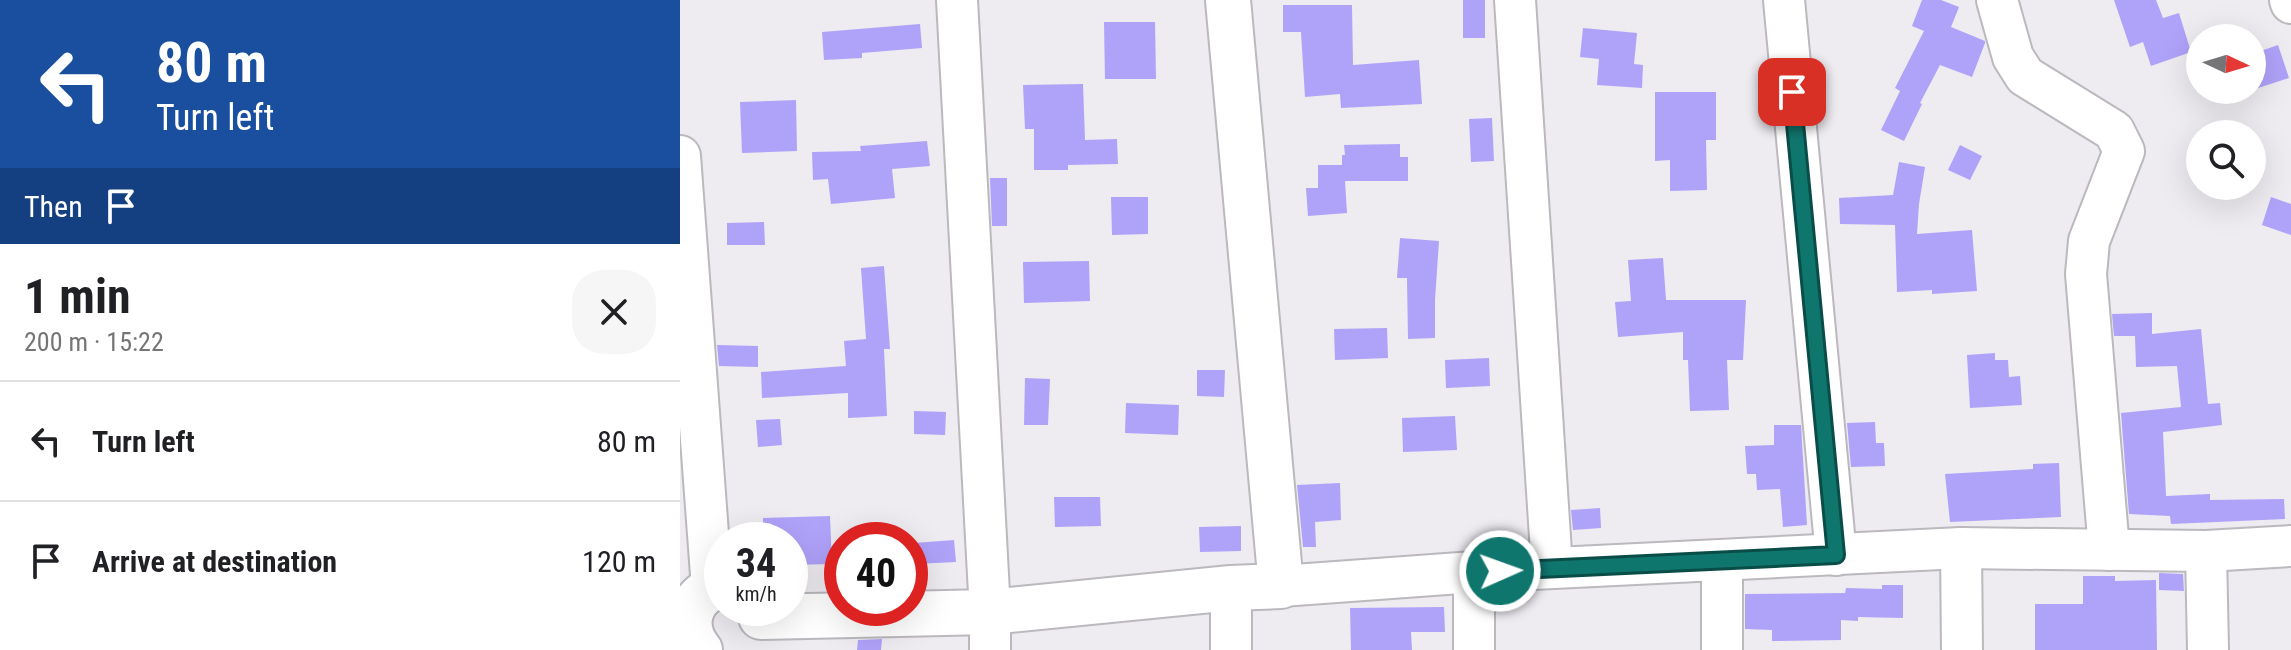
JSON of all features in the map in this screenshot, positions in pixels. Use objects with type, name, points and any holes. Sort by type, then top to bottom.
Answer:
[{"type":"main road","points":[[795,626],[990,631],[1231,588],[1281,586],[1228,0]]},
{"type":"main road","points":[[689,637],[687,616],[692,604],[704,592]]},
{"type":"street","points":[[957,0],[990,631]]},
{"type":"street","points":[[1515,0],[1552,568]]},
{"type":"street","points":[[1784,0],[1836,555]]},
{"type":"street","points":[[1997,0],[2013,57],[2025,76],[2114,131],[2124,151],[2089,241],[2086,274],[2109,550]]},
{"type":"street","points":[[680,156],[711,522]]},
{"type":"street","points":[[1281,586],[1474,572],[1961,548],[2206,551],[2291,546]]},
{"type":"street","points":[[1961,548],[1962,650]]},
{"type":"street","points":[[2206,551],[2208,650]]},
{"type":"street","points":[[1722,561],[1722,650]]},
{"type":"street","points":[[1474,572],[1474,650]]},
{"type":"street","points":[[1231,588],[1231,650]]},
{"type":"building","points":[[1463,0],[1485,0],[1485,38],[1463,38]]},
{"type":"building","points":[[1922,0],[1941,0],[1959,7],[1951,27],[1985,43],[1972,77],[1940,65],[1904,141],[1881,130],[1900,91],[1895,88],[1924,31],[1912,26]]},
{"type":"building","points":[[2114,0],[2156,0],[2163,18],[2179,13],[2186,36],[2186,54],[2151,66],[2143,42],[2130,47]]},
{"type":"building","points":[[1283,5],[1352,5],[1353,65],[1419,60],[1422,104],[1341,108],[1340,94],[1305,97],[1301,32],[1283,32]]},
{"type":"building","points":[[1104,22],[1155,22],[1156,79],[1105,79]]},
{"type":"building","points":[[920,24],[922,48],[862,53],[862,58],[824,60],[822,32]]},
{"type":"building","points":[[1583,28],[1637,33],[1634,64],[1643,65],[1642,88],[1597,85],[1599,59],[1580,57]]},
{"type":"building","points":[[2278,45],[2289,78],[2266,85],[2266,49]]},
{"type":"building","points":[[1083,84],[1085,140],[1117,139],[1118,164],[1068,165],[1068,170],[1034,170],[1034,129],[1025,129],[1023,85]]},
{"type":"building","points":[[1655,92],[1716,92],[1716,140],[1706,140],[1707,190],[1670,191],[1670,160],[1655,161]]},
{"type":"building","points":[[796,100],[797,151],[742,153],[740,102]]},
{"type":"building","points":[[1492,118],[1494,161],[1471,162],[1469,119]]},
{"type":"building","points":[[927,141],[930,166],[892,169],[895,198],[831,204],[828,179],[813,180],[812,152],[861,151],[860,146]]},
{"type":"building","points":[[1400,144],[1400,157],[1408,157],[1408,181],[1345,181],[1347,213],[1308,216],[1306,188],[1318,188],[1318,165],[1342,165],[1344,145]]},
{"type":"building","points":[[1960,145],[1982,156],[1970,180],[1948,170]]},
{"type":"building","points":[[1899,162],[1925,167],[1917,234],[1972,230],[1977,291],[1932,294],[1932,290],[1897,292],[1895,225],[1840,224],[1839,198],[1893,195]]},
{"type":"building","points":[[990,178],[1007,178],[1007,226],[992,226]]},
{"type":"building","points":[[1111,197],[1148,197],[1148,234],[1112,235]]},
{"type":"building","points":[[2271,197],[2291,204],[2291,235],[2262,225]]},
{"type":"building","points":[[764,222],[765,245],[727,245],[727,223]]},
{"type":"building","points":[[1400,238],[1439,241],[1435,338],[1408,339],[1407,278],[1397,278]]},
{"type":"building","points":[[1663,258],[1666,300],[1746,300],[1743,360],[1727,360],[1729,410],[1690,411],[1688,360],[1683,360],[1683,332],[1618,337],[1615,302],[1631,301],[1628,260]]},
{"type":"building","points":[[1089,261],[1090,301],[1024,303],[1023,262]]},
{"type":"building","points":[[884,266],[890,349],[884,349],[887,416],[848,418],[848,393],[762,398],[761,372],[846,366],[844,341],[866,339],[861,268]]},
{"type":"building","points":[[2152,313],[2152,334],[2201,329],[2208,404],[2220,403],[2222,425],[2163,432],[2166,496],[2210,494],[2210,500],[2284,499],[2285,519],[2171,524],[2170,516],[2129,514],[2121,413],[2181,407],[2177,366],[2136,367],[2135,336],[2114,336],[2112,314]]},
{"type":"building","points":[[1387,328],[1388,358],[1335,360],[1334,329]]},
{"type":"building","points":[[717,345],[758,346],[758,367],[719,366]]},
{"type":"building","points":[[1995,353],[1995,360],[2008,360],[2009,377],[2020,376],[2022,405],[1970,408],[1967,355]]},
{"type":"building","points":[[1489,358],[1490,386],[1446,388],[1445,360]]},
{"type":"building","points":[[1197,370],[1225,370],[1224,397],[1197,396]]},
{"type":"building","points":[[1025,378],[1050,379],[1048,425],[1024,425]]},
{"type":"building","points":[[1126,403],[1179,405],[1178,435],[1125,433]]},
{"type":"building","points":[[914,411],[946,412],[945,435],[914,434]]},
{"type":"building","points":[[1455,416],[1457,450],[1403,452],[1402,418]]},
{"type":"building","points":[[780,419],[782,445],[758,447],[756,420]]},
{"type":"building","points":[[1875,422],[1876,443],[1884,443],[1885,466],[1851,467],[1847,423]]},
{"type":"building","points":[[1774,425],[1801,425],[1807,525],[1783,527],[1780,489],[1757,490],[1756,474],[1747,474],[1745,446],[1774,445]]},
{"type":"building","points":[[2059,463],[2061,517],[1950,522],[1945,474],[2033,469],[2033,464]]},
{"type":"building","points":[[1340,483],[1341,520],[1315,522],[1316,547],[1303,547],[1297,485]]},
{"type":"building","points":[[1054,497],[1100,497],[1101,526],[1055,527]]},
{"type":"building","points":[[1600,508],[1601,528],[1573,530],[1571,510]]},
{"type":"building","points":[[830,516],[830,522],[824,522],[824,564],[808,565],[808,522],[763,522],[763,518]]},
{"type":"building","points":[[1241,526],[1241,551],[1200,552],[1199,527]]},
{"type":"building","points":[[954,540],[956,562],[928,563],[928,542]]},
{"type":"building","points":[[2159,573],[2183,574],[2184,591],[2159,590]]},
{"type":"building","points":[[2083,576],[2115,576],[2115,581],[2156,580],[2157,650],[2035,650],[2035,604],[2083,604]]},
{"type":"building","points":[[1882,585],[1903,585],[1903,618],[1858,617],[1858,621],[1841,620],[1841,640],[1772,641],[1772,630],[1745,629],[1745,594],[1845,593],[1846,588],[1882,589]]},
{"type":"building","points":[[1444,607],[1445,632],[1411,632],[1412,650],[1351,650],[1350,608]]},
{"type":"building","points":[[882,639],[881,650],[857,650],[858,640]]},
{"type":"route","points":[[1500,571],[1836,555],[1792,92]]}]
